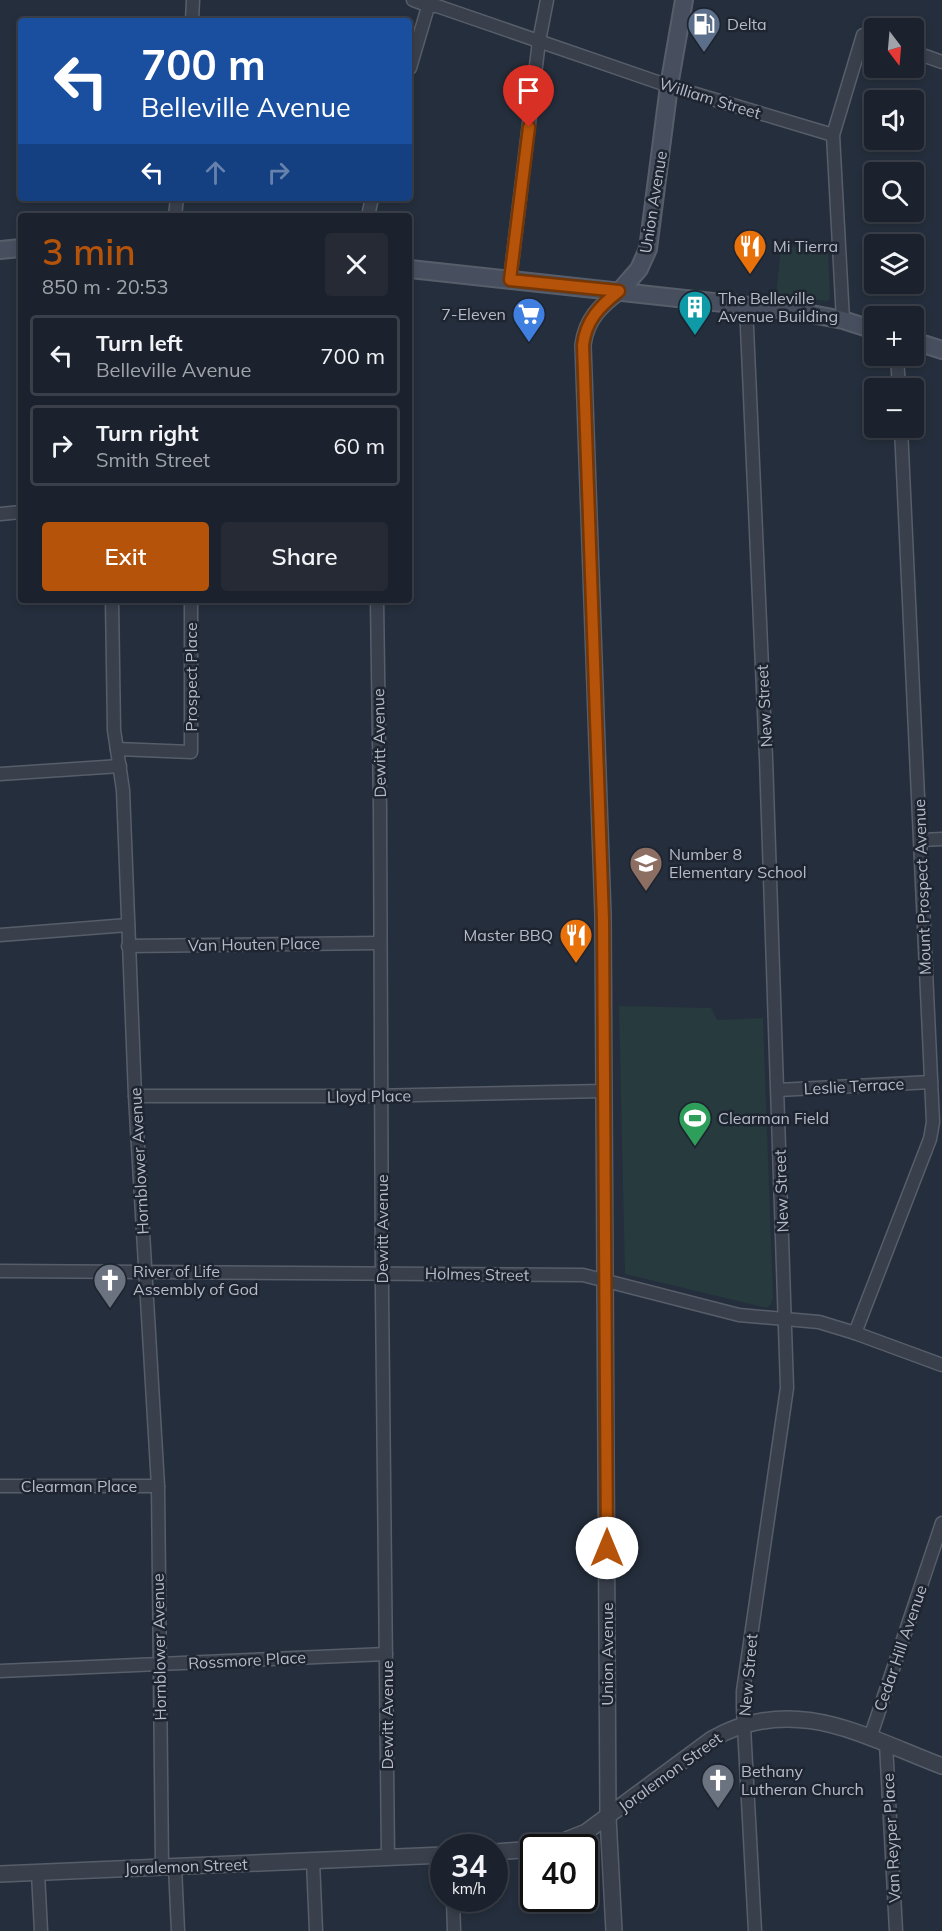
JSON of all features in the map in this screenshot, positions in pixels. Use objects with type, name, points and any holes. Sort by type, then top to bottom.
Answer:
[{"type":"main road","name":"Union Avenue","points":[[619,291],[639,269],[648,249],[669,86],[684,0]]},
{"type":"main road","points":[[0,250],[18,248]]},
{"type":"main road","points":[[412,269],[746,305],[816,314],[864,327]]},
{"type":"main road","points":[[924,344],[942,350]]},
{"type":"street","points":[[192,18],[193,0]]},
{"type":"street","name":"William Street","points":[[413,0],[430,3],[669,86],[833,135]]},
{"type":"street","points":[[510,280],[539,41],[547,0]]},
{"type":"street","points":[[412,62],[430,3]]},
{"type":"street","points":[[843,320],[833,135],[864,35]]},
{"type":"street","points":[[924,56],[942,62]]},
{"type":"street","name":"Union Avenue","points":[[614,1931],[608,1817],[603,915],[583,345],[584,335],[592,317],[619,291]]},
{"type":"street","name":"New Street","points":[[746,305],[766,758],[787,1388],[743,1691],[755,1931]]},
{"type":"street","name":"Mount Prospect Avenue","points":[[855,1333],[930,1139],[933,1122],[901,438]]},
{"type":"street","points":[[0,514],[18,512]]},
{"type":"street","name":"Hornblower Avenue","points":[[112,603],[114,730],[123,790],[135,1096],[158,1486],[159,1664],[169,1867],[178,1931]]},
{"type":"street","name":"Prospect Place","points":[[117,749],[191,752],[191,603]]},
{"type":"street","name":"Dewitt Avenue","points":[[377,603],[388,1858]]},
{"type":"street","points":[[0,774],[120,766]]},
{"type":"street","points":[[921,840],[942,839]]},
{"type":"street","points":[[0,935],[128,925]]},
{"type":"street","name":"Van Houten Place","points":[[128,946],[380,943]]},
{"type":"street","name":"Leslie Terrace","points":[[777,1090],[931,1082]]},
{"type":"street","name":"Lloyd Place","points":[[135,1096],[381,1096],[604,1091]]},
{"type":"street","name":"Holmes Street","points":[[0,1272],[583,1275],[740,1315],[819,1322],[942,1365]]},
{"type":"street","name":"Clearman Place","points":[[0,1486],[158,1486]]},
{"type":"street","name":"Cedar Hill Avenue","points":[[870,1738],[942,1523]]},
{"type":"street","name":"Rossmore Place","points":[[0,1671],[386,1654]]},
{"type":"street","name":"Joralemon Street","points":[[582,1834],[712,1739],[744,1724],[770,1719],[799,1718],[828,1724],[942,1766]]},
{"type":"street","name":"Van Reyper Place","points":[[886,1744],[896,1931]]},
{"type":"street","name":"Joralemon Street","points":[[0,1874],[430,1856]]},
{"type":"street","points":[[313,1861],[316,1931]]},
{"type":"street","points":[[38,1873],[41,1931]]},
{"type":"street","points":[[453,1912],[454,1931]]},
{"type":"shaded area","points":[[781,246],[828,250],[830,299],[827,301],[776,296]]},
{"type":"shaded area","name":"Clearman Field","points":[[619,1006],[711,1008],[717,1020],[763,1018],[773,1298],[767,1308],[625,1274]]},
{"type":"place","name":"Delta","points":[[704,53]]},
{"type":"place","name":"Mi Tierra","points":[[750,275]]},
{"type":"place","name":"The Belleville Avenue Building","points":[[695,336]]},
{"type":"place","name":"7-Eleven","points":[[529,343]]},
{"type":"place","name":"Number 8 Elementary School","points":[[646,892]]},
{"type":"place","name":"Master BBQ","points":[[576,964]]},
{"type":"place","name":"Clearman Field","points":[[695,1147]]},
{"type":"place","name":"River of Life Assembly of God","points":[[110,1309]]},
{"type":"place","name":"Bethany Lutheran Church","points":[[718,1809]]},
{"type":"route","points":[[529,127],[510,280],[619,291],[592,317],[584,335],[583,345],[603,920],[607,1548]]}]
